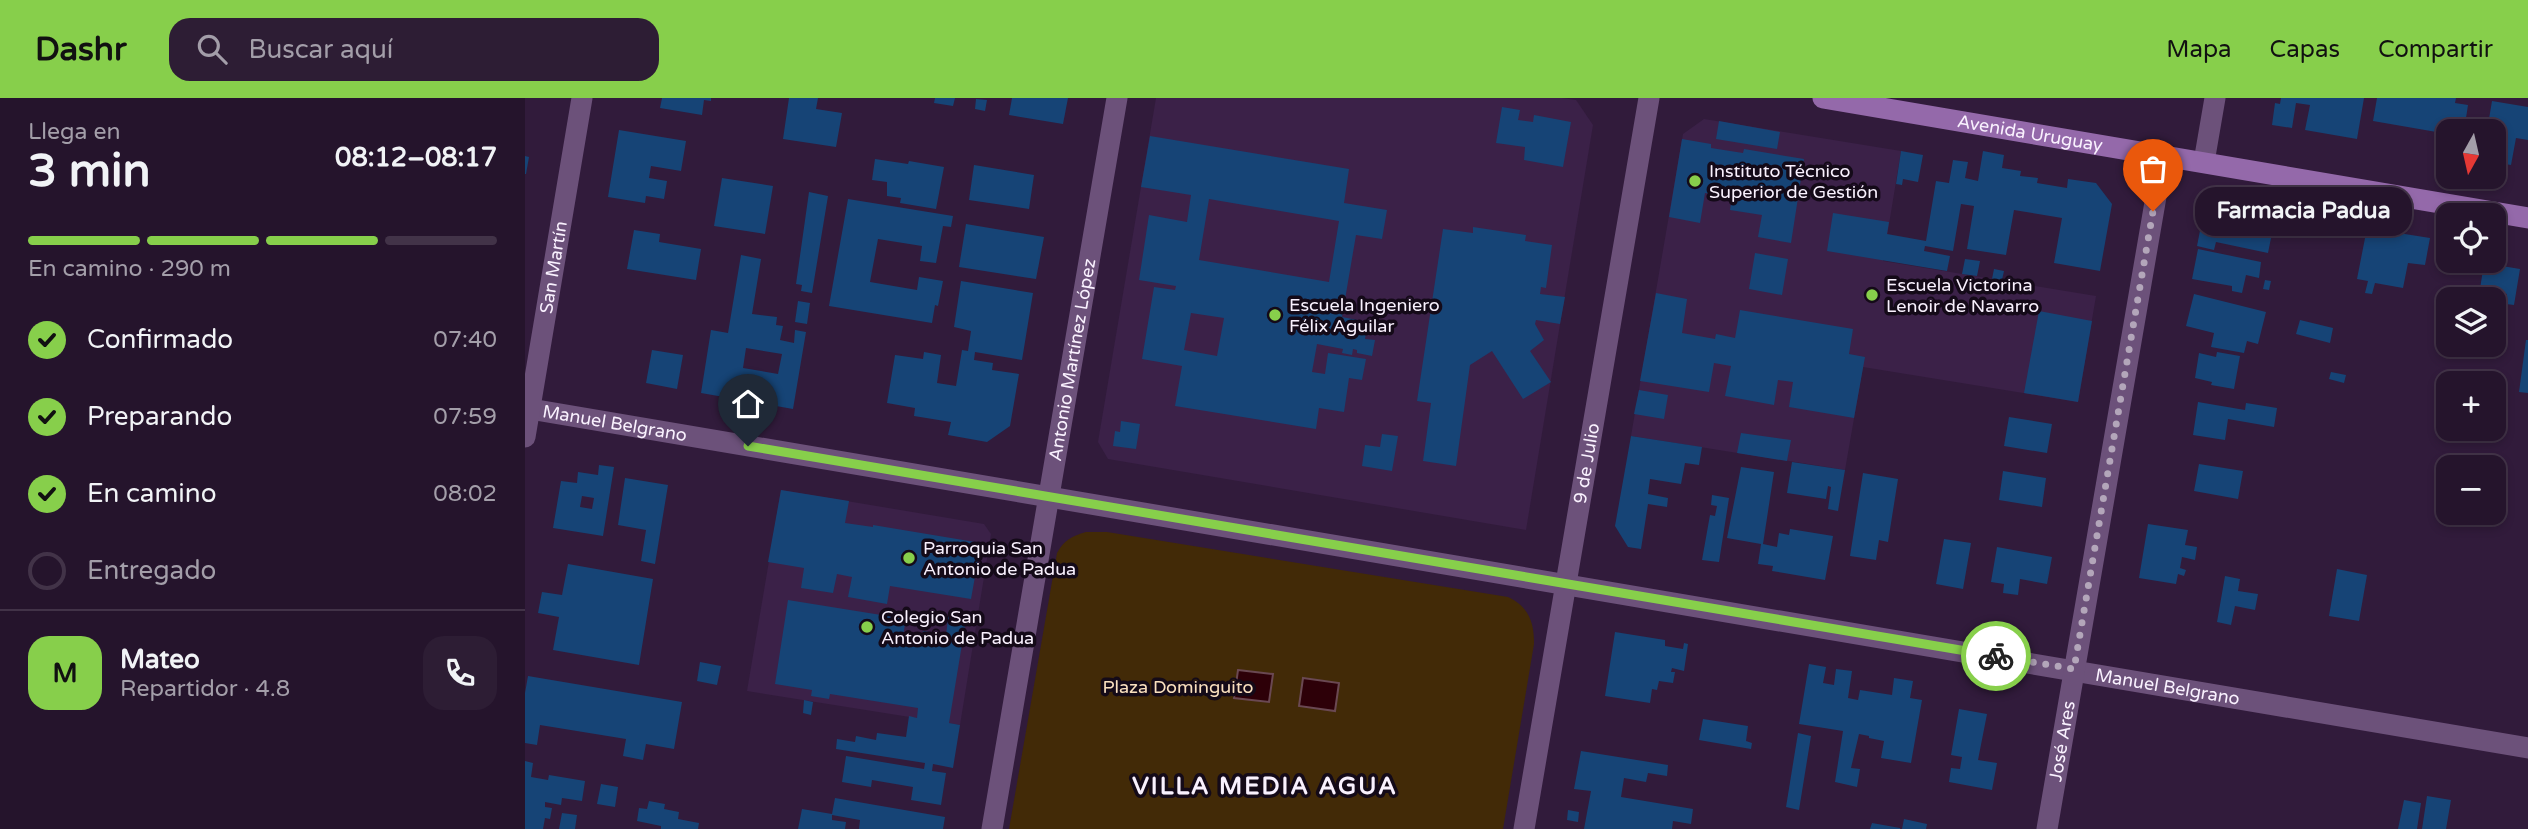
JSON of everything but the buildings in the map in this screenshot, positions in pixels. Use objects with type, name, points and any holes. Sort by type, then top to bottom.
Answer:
[{"type":"main road","name":"Avenida Uruguay","points":[[1823,98],[2528,218]]},
{"type":"street","name":"San Martín","points":[[525,437],[527,408],[582,98]]},
{"type":"street","name":"Antonio Martínez López","points":[[992,829],[1117,98]]},
{"type":"street","name":"9 de Julio","points":[[1524,829],[1649,98]]},
{"type":"street","points":[[2204,162],[2215,98]]},
{"type":"street","name":"José Ares","points":[[2047,829],[2163,156]]},
{"type":"street","name":"Manuel Belgrano","points":[[527,408],[2528,748]]},
{"type":"shaded area","name":"Escuela Ingeniero Félix Aguilar","points":[[1156,98],[1576,100],[1593,125],[1526,530],[1108,459],[1098,442]]},
{"type":"shaded area","name":"Escuela Victorina Lenoir de Navarro","points":[[1704,119],[1901,151],[1883,261],[2096,296],[2078,402],[1863,367],[1845,470],[1631,436],[1683,134]]},
{"type":"shaded area","name":"Colegio San Antonio de Padua","points":[[781,490],[984,524],[991,534],[960,725],[747,691]]},
{"type":"shaded area","points":[[1238,670],[1273,674],[1269,702],[1234,698]]},
{"type":"shaded area","points":[[1303,678],[1339,683],[1335,711],[1299,706]]},
{"type":"green space","name":"Plaza Dominguito","points":[[1086,532],[1107,532],[1508,597],[1521,605],[1529,616],[1534,644],[1503,829],[1009,829],[1057,553],[1069,539]]},
{"type":"way so far","points":[[1996,656],[2074,669],[2153,211]]},
{"type":"place","name":"Instituto Técnico Superior de Gestión","points":[[1695,181]]},
{"type":"place","name":"Farmacia Padua","points":[[2153,211]]},
{"type":"place","name":"Escuela Victorina Lenoir de Navarro","points":[[1872,295]]},
{"type":"place","name":"Escuela Ingeniero Félix Aguilar","points":[[1275,315]]},
{"type":"place","name":"Parroquia San Antonio de Padua","points":[[909,558]]},
{"type":"place","name":"Colegio San Antonio de Padua","points":[[867,627]]},
{"type":"district","name":"VILLA MEDIA AGUA","points":[[1265,786]]},
{"type":"route","points":[[748,446],[1996,656]]}]
